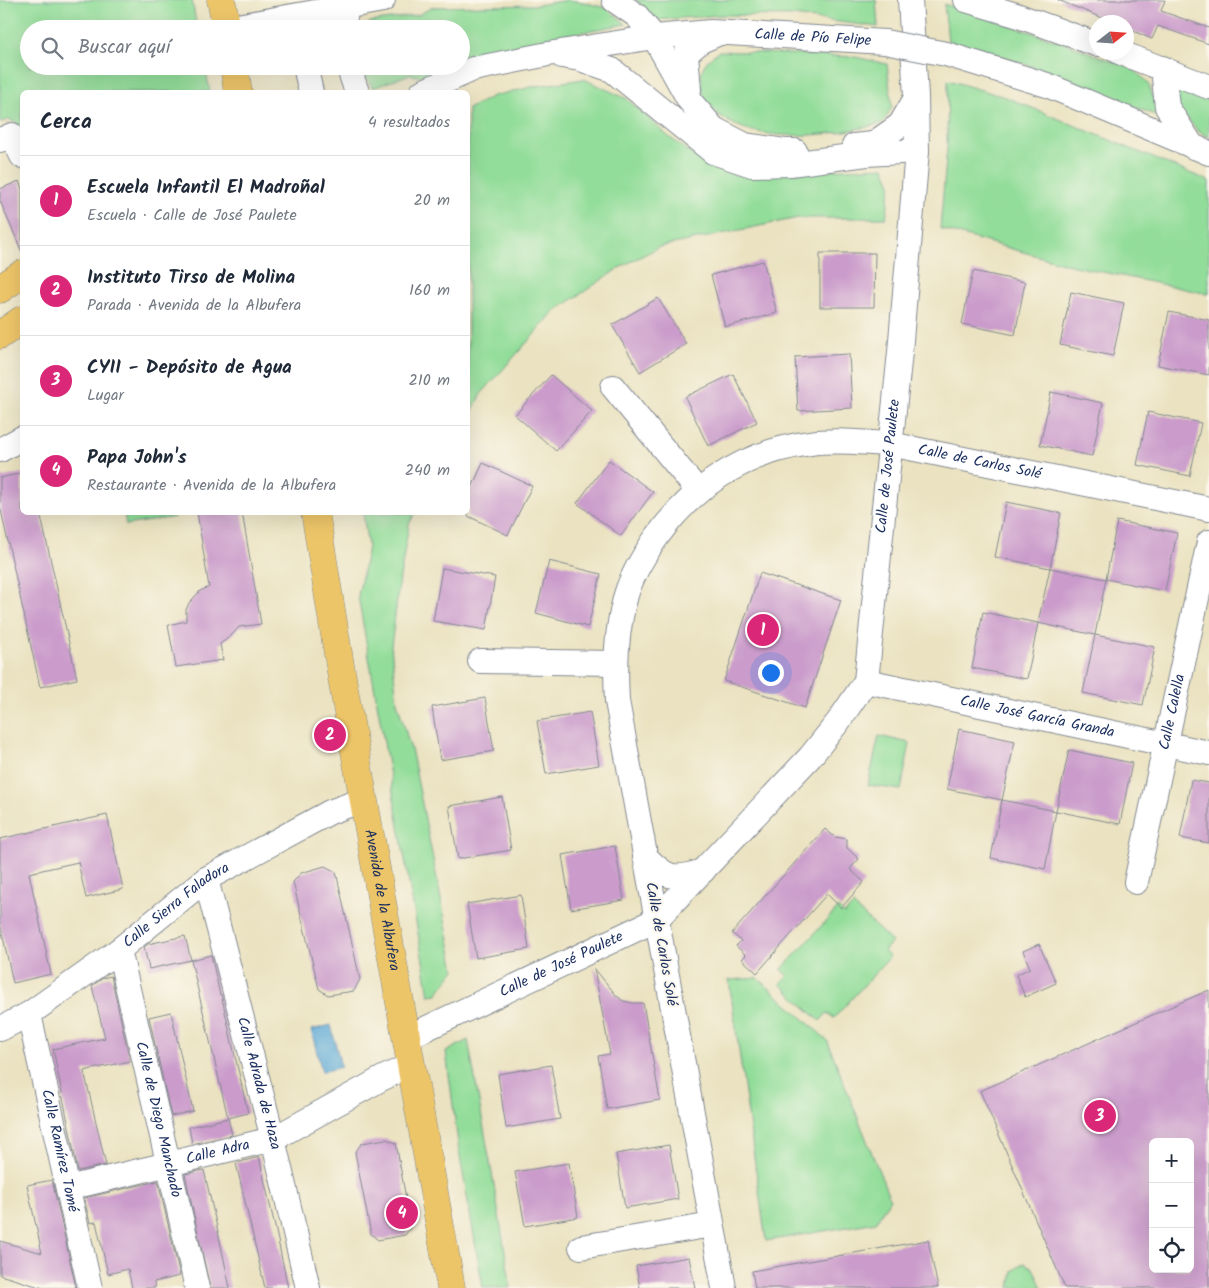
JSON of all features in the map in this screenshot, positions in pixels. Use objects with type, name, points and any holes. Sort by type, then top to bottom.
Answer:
[{"type":"main road","points":[[221,0],[225,20]]},
{"type":"main road","points":[[235,75],[238,90]]},
{"type":"main road","points":[[0,289],[20,275]]},
{"type":"main road","points":[[0,335],[20,321]]},
{"type":"main road","name":"Avenida de la Albufera","points":[[315,515],[343,684],[451,1288]]},
{"type":"street","points":[[297,20],[347,5],[383,0]]},
{"type":"street","points":[[614,0],[637,16],[654,37],[689,100],[714,129],[745,145],[786,151],[873,144],[900,126],[916,96]]},
{"type":"street","name":"Calle de José Paulete","points":[[406,1038],[656,920],[810,757],[838,722],[866,681],[917,151],[916,96],[910,0]]},
{"type":"street","points":[[966,0],[1016,15],[1089,41]]},
{"type":"street","points":[[344,20],[347,5]]},
{"type":"street","name":"Calle de Pío Felipe","points":[[470,70],[548,54],[654,37],[710,32],[885,42],[946,54],[1047,85],[1201,150]]},
{"type":"street","points":[[689,100],[686,54],[701,41],[720,32]]},
{"type":"street","points":[[548,54],[580,59],[612,70],[713,152],[752,165],[790,164],[867,154],[917,151]]},
{"type":"street","points":[[1134,58],[1209,87]]},
{"type":"street","name":"Calle de Pío Felipe","points":[[1162,68],[1167,107],[1201,150]]},
{"type":"street","points":[[307,75],[311,90]]},
{"type":"street","points":[[351,75],[356,90]]},
{"type":"street","name":"Calle de Pío Felipe","points":[[426,90],[460,75]]},
{"type":"street","points":[[0,140],[12,135],[20,152]]},
{"type":"street","points":[[613,387],[698,491]]},
{"type":"street","points":[[0,450],[20,439]]},
{"type":"street","name":"Calle de Carlos Solé","points":[[724,1288],[617,701],[615,663],[617,636],[627,593],[644,554],[668,521],[698,491],[722,474],[774,450],[812,443],[855,442],[890,444],[1209,509]]},
{"type":"street","name":"Calle Calella","points":[[1136,882],[1209,542]]},
{"type":"street","points":[[480,661],[615,663]]},
{"type":"street","name":"Calle José García Granda","points":[[866,681],[1209,753]]},
{"type":"street","name":"Calle Sierra Faladora","points":[[0,1029],[29,1014],[120,950],[206,879],[330,812],[365,799]]},
{"type":"street","points":[[645,856],[657,869],[674,877],[684,877],[703,871]]},
{"type":"street","name":"Calle Adrada de Haza","points":[[206,879],[273,1139],[308,1288]]},
{"type":"street","name":"Calle de Diego Manchado","points":[[120,950],[197,1288]]},
{"type":"street","name":"Calle Ramírez Tomé","points":[[29,1014],[90,1288]]},
{"type":"street","name":"Calle Adra","points":[[68,1188],[273,1139],[383,1078],[411,1065]]},
{"type":"street","points":[[582,1247],[712,1224]]},
{"type":"green space","points":[[0,0],[192,0],[195,20],[20,20],[20,75],[207,75],[210,90],[20,90],[20,126],[9,119],[0,123]]},
{"type":"green space","points":[[568,0],[583,2],[606,8],[626,24],[522,45],[470,59],[470,20],[384,20],[418,15],[433,7],[537,5]]},
{"type":"green space","points":[[636,0],[876,0],[878,27],[793,16],[721,15],[656,20]]},
{"type":"green space","points":[[944,4],[1073,46],[1089,52],[1089,60],[1110,60],[1133,69],[1148,83],[1160,117],[1028,65],[948,41]]},
{"type":"green space","points":[[719,51],[855,57],[887,64],[892,107],[883,123],[843,131],[796,135],[772,134],[750,130],[731,123],[715,111],[703,96],[701,76],[703,67]]},
{"type":"green space","points":[[367,75],[407,75],[373,88]]},
{"type":"green space","points":[[584,79],[627,99],[669,137],[695,156],[735,175],[884,167],[891,184],[886,218],[798,218],[659,247],[619,268],[554,312],[481,394],[470,415],[470,108],[493,96],[536,86]]},
{"type":"green space","points":[[948,80],[1008,98],[1209,181],[1209,294],[1074,266],[940,229],[947,149]]},
{"type":"green space","points":[[1172,85],[1209,101],[1209,137],[1198,131],[1175,104]]},
{"type":"green space","points":[[124,515],[174,515],[175,517],[126,525]]},
{"type":"green space","points":[[363,515],[414,515],[409,524],[391,646],[397,702],[412,753],[455,970],[437,994],[429,995],[358,596],[368,547]]},
{"type":"green space","points":[[879,736],[910,743],[901,790],[868,785]]},
{"type":"green space","points":[[853,905],[892,942],[884,951],[890,957],[834,1018],[827,1013],[820,1021],[780,984],[788,976],[781,970],[838,908],[844,914]]},
{"type":"green space","points":[[758,978],[827,1040],[890,1199],[876,1222],[766,1241],[729,980]]},
{"type":"green space","points":[[468,1040],[511,1288],[483,1288],[459,1151],[446,1052]]},
{"type":"green space","points":[[1024,1263],[1033,1268],[1042,1288],[1010,1288],[1013,1271]]},
{"type":"water","points":[[331,1025],[341,1067],[322,1072],[311,1030]]},
{"type":"building","points":[[1058,0],[1165,0],[1161,11],[1209,28],[1209,44],[1158,26],[1152,39],[1134,31],[1134,15],[1095,15]]},
{"type":"building","points":[[19,181],[20,184],[20,247],[0,201],[0,189]]},
{"type":"building","points":[[820,253],[875,253],[874,307],[820,307]]},
{"type":"building","points":[[763,261],[777,313],[725,327],[711,275]]},
{"type":"building","points":[[973,271],[1025,282],[1015,335],[962,324]]},
{"type":"building","points":[[1071,292],[1124,303],[1113,356],[1060,345]]},
{"type":"building","points":[[658,298],[686,344],[640,372],[612,325]]},
{"type":"building","points":[[1169,312],[1209,320],[1209,375],[1158,365]]},
{"type":"building","points":[[849,354],[852,408],[798,411],[795,357]]},
{"type":"building","points":[[733,374],[757,422],[708,446],[685,397]]},
{"type":"building","points":[[551,375],[592,411],[556,451],[515,415]]},
{"type":"building","points":[[1051,392],[1103,403],[1092,456],[1040,445]]},
{"type":"building","points":[[1148,412],[1201,423],[1190,476],[1137,465]]},
{"type":"building","points":[[609,460],[653,492],[621,536],[577,503]]},
{"type":"building","points":[[483,463],[532,486],[508,535],[468,516],[470,515],[470,492]]},
{"type":"building","points":[[20,473],[20,515],[41,515],[77,679],[40,687],[0,506],[0,478]]},
{"type":"building","points":[[1006,502],[1061,513],[1050,568],[995,557]]},
{"type":"building","points":[[197,515],[243,515],[261,624],[239,627],[220,644],[223,660],[176,667],[168,625],[186,621],[186,610],[189,603],[200,591],[209,587]]},
{"type":"building","points":[[1117,521],[1177,533],[1165,591],[1106,579]]},
{"type":"building","points":[[549,561],[601,574],[588,627],[536,613]]},
{"type":"building","points":[[442,568],[495,577],[486,630],[433,621]]},
{"type":"building","points":[[1050,568],[1106,579],[1095,635],[1038,623]]},
{"type":"building","points":[[760,573],[841,600],[805,708],[724,681]]},
{"type":"building","points":[[983,612],[1038,623],[1027,679],[972,668]]},
{"type":"building","points":[[1095,635],[1155,647],[1143,705],[1083,693]]},
{"type":"building","points":[[485,698],[494,751],[440,760],[432,707]]},
{"type":"building","points":[[590,712],[599,765],[546,774],[537,721]]},
{"type":"building","points":[[959,729],[1015,741],[1002,800],[947,789]]},
{"type":"building","points":[[1069,750],[1132,763],[1120,824],[1056,811]]},
{"type":"building","points":[[1191,780],[1209,783],[1209,843],[1180,838]]},
{"type":"building","points":[[502,797],[511,850],[458,859],[449,806]]},
{"type":"building","points":[[1002,800],[1056,811],[1045,869],[991,858]]},
{"type":"building","points":[[107,815],[123,889],[86,898],[78,862],[29,873],[51,974],[13,983],[0,923],[0,839]]},
{"type":"building","points":[[825,829],[835,837],[847,839],[847,848],[859,859],[850,869],[864,882],[841,908],[827,894],[757,973],[742,959],[746,955],[736,946],[741,941],[732,933]]},
{"type":"building","points":[[615,846],[624,900],[571,909],[562,855]]},
{"type":"building","points":[[325,866],[336,872],[360,979],[354,991],[328,995],[319,989],[293,882],[301,873]]},
{"type":"building","points":[[521,895],[529,949],[476,958],[467,904]]},
{"type":"building","points":[[185,936],[191,960],[149,969],[144,947],[148,944]]},
{"type":"building","points":[[1039,944],[1056,983],[1025,997],[1016,975],[1030,968],[1023,951]]},
{"type":"building","points":[[211,955],[248,1113],[228,1118],[191,960]]},
{"type":"building","points":[[594,968],[623,1001],[643,1003],[660,1100],[607,1109],[598,1056],[610,1054]]},
{"type":"building","points":[[111,976],[130,1061],[84,1071],[106,1165],[78,1171],[53,1049],[105,1038],[92,986],[103,978]]},
{"type":"building","points":[[1209,990],[1209,1288],[1065,1288],[980,1091]]},
{"type":"building","points":[[171,1012],[193,1111],[171,1116],[149,1017]]},
{"type":"building","points":[[551,1065],[560,1119],[506,1128],[498,1074]]},
{"type":"building","points":[[228,1118],[232,1135],[192,1144],[189,1127]]},
{"type":"building","points":[[386,1139],[396,1143],[411,1227],[405,1235],[378,1240],[371,1234],[355,1152],[362,1143]]},
{"type":"building","points":[[669,1145],[678,1199],[625,1208],[616,1154]]},
{"type":"building","points":[[259,1157],[288,1288],[265,1288],[236,1163]]},
{"type":"building","points":[[569,1163],[578,1217],[525,1226],[515,1172]]},
{"type":"building","points":[[204,1170],[230,1288],[210,1288],[185,1174]]},
{"type":"building","points":[[52,1180],[76,1288],[43,1288],[0,1275],[0,1241],[42,1253],[27,1185]]},
{"type":"building","points":[[158,1181],[180,1276],[154,1282],[155,1288],[132,1288],[128,1269],[108,1274],[96,1222],[90,1223],[84,1198]]},
{"type":"building","points":[[928,1240],[938,1288],[755,1288],[752,1271]]},
{"type":"building","points":[[689,1257],[695,1288],[640,1288],[636,1266]]},
{"type":"place","name":"Escuela Infantil El Madroñal","points":[[763,630]]},
{"type":"place","name":"Instituto Tirso de Molina","points":[[330,735]]},
{"type":"place","name":"CYII - Depósito de Agua","points":[[1100,1116]]},
{"type":"place","name":"Papa John's","points":[[402,1213]]}]
